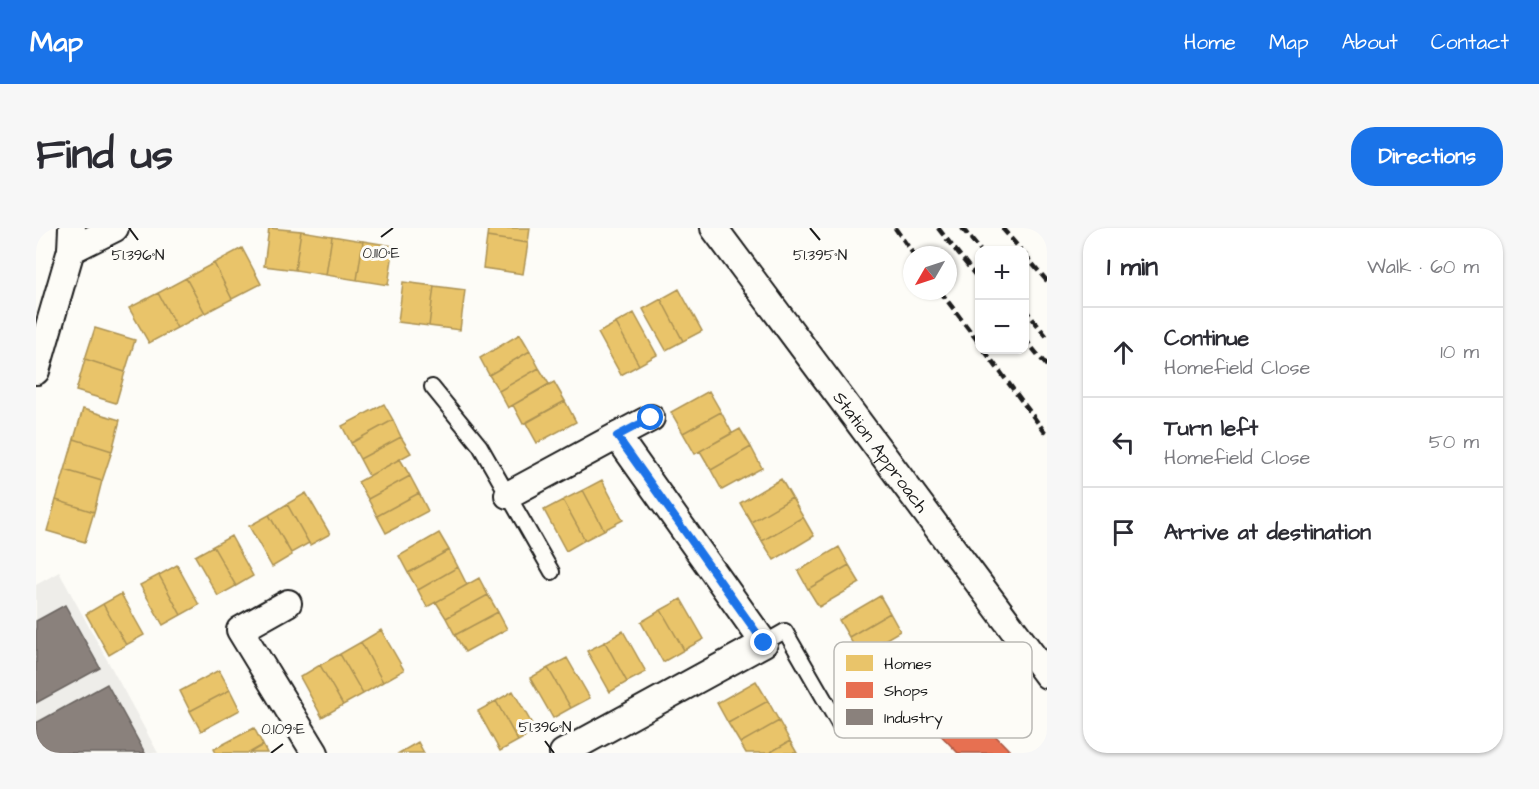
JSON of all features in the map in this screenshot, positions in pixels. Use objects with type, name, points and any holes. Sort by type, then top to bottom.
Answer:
[{"type":"street","points":[[36,371],[71,239],[115,228]]},
{"type":"street","name":"Station Approach","points":[[714,228],[1022,642]]},
{"type":"street","points":[[508,495],[651,418]]},
{"type":"street","points":[[563,753],[764,643],[617,436]]},
{"type":"street","points":[[288,603],[240,630],[315,753]]},
{"type":"street","name":"Station Approach","points":[[1032,655],[1047,675]]},
{"type":"lane","points":[[432,387],[480,446],[552,572]]},
{"type":"lane","points":[[764,643],[785,631],[834,716]]},
{"type":"shaded area","points":[[59,572],[158,753],[36,753],[36,585]]},
{"type":"building: Homes","points":[[269,228],[301,231],[295,270],[264,266]]},
{"type":"building: Homes","points":[[488,228],[530,228],[528,243],[487,237]]},
{"type":"building: Homes","points":[[301,231],[332,236],[326,275],[295,270]]},
{"type":"building: Homes","points":[[332,236],[363,241],[357,280],[326,275]]},
{"type":"building: Homes","points":[[487,237],[528,243],[523,274],[483,268]]},
{"type":"building: Homes","points":[[363,241],[394,246],[388,285],[357,280]]},
{"type":"building: Homes","points":[[242,248],[261,284],[232,299],[214,263]]},
{"type":"building: Homes","points":[[214,263],[232,299],[205,313],[186,278]]},
{"type":"building: Homes","points":[[186,278],[205,313],[177,328],[158,293]]},
{"type":"building: Homes","points":[[403,282],[434,286],[429,326],[398,322]]},
{"type":"building: Homes","points":[[434,286],[465,290],[460,330],[429,326]]},
{"type":"building: Homes","points":[[679,289],[702,331],[683,341],[661,299]]},
{"type":"building: Homes","points":[[158,293],[177,328],[149,343],[129,308]]},
{"type":"building: Homes","points":[[661,299],[683,341],[666,350],[643,309]]},
{"type":"building: Homes","points":[[634,313],[657,355],[639,365],[616,323]]},
{"type":"building: Homes","points":[[616,323],[639,365],[621,375],[598,333]]},
{"type":"building: Homes","points":[[95,328],[135,340],[125,372],[85,359]]},
{"type":"building: Homes","points":[[520,334],[530,351],[489,375],[480,358]]},
{"type":"building: Homes","points":[[530,351],[539,368],[499,391],[489,375]]},
{"type":"building: Homes","points":[[85,359],[125,372],[116,403],[76,391]]},
{"type":"building: Homes","points":[[539,368],[549,384],[508,408],[499,391]]},
{"type":"building: Homes","points":[[554,382],[565,401],[523,424],[513,405]]},
{"type":"building: Homes","points":[[709,391],[721,412],[683,433],[671,412]]},
{"type":"building: Homes","points":[[565,401],[576,422],[537,443],[526,423]]},
{"type":"building: Homes","points":[[384,404],[393,420],[351,443],[342,426]]},
{"type":"building: Homes","points":[[83,409],[120,420],[112,451],[74,439]]},
{"type":"building: Homes","points":[[721,412],[732,433],[695,454],[683,433]]},
{"type":"building: Homes","points":[[393,420],[401,437],[360,459],[351,443]]},
{"type":"building: Homes","points":[[740,429],[751,447],[711,470],[700,451]]},
{"type":"building: Homes","points":[[401,437],[411,453],[369,476],[360,459]]},
{"type":"building: Homes","points":[[74,439],[112,451],[102,481],[65,470]]},
{"type":"building: Homes","points":[[751,447],[762,468],[722,490],[711,470]]},
{"type":"building: Homes","points":[[400,459],[410,476],[368,499],[358,482]]},
{"type":"building: Homes","points":[[65,470],[102,481],[94,512],[56,500]]},
{"type":"building: Homes","points":[[410,476],[419,493],[377,516],[368,499]]},
{"type":"building: Homes","points":[[781,479],[792,498],[751,522],[740,503]]},
{"type":"building: Homes","points":[[602,480],[623,520],[604,530],[583,490]]},
{"type":"building: Homes","points":[[583,490],[604,530],[585,540],[563,500]]},
{"type":"building: Homes","points":[[306,493],[330,534],[310,545],[287,504]]},
{"type":"building: Homes","points":[[419,493],[428,511],[386,533],[377,516]]},
{"type":"building: Homes","points":[[792,498],[803,517],[762,541],[751,522]]},
{"type":"building: Homes","points":[[56,500],[94,512],[85,542],[47,531]]},
{"type":"building: Homes","points":[[563,500],[585,540],[566,551],[544,510]]},
{"type":"building: Homes","points":[[287,504],[309,543],[291,553],[269,515]]},
{"type":"building: Homes","points":[[269,515],[292,555],[272,567],[249,526]]},
{"type":"building: Homes","points":[[803,517],[814,536],[774,560],[762,541]]},
{"type":"building: Homes","points":[[439,533],[449,550],[408,573],[399,556]]},
{"type":"building: Homes","points":[[231,536],[253,576],[236,586],[213,546]]},
{"type":"building: Homes","points":[[213,546],[236,586],[218,596],[195,556]]},
{"type":"building: Homes","points":[[839,547],[849,565],[808,589],[798,571]]},
{"type":"building: Homes","points":[[449,550],[458,567],[418,590],[408,573]]},
{"type":"building: Homes","points":[[177,565],[199,605],[181,615],[159,575]]},
{"type":"building: Homes","points":[[849,565],[860,583],[819,607],[808,589]]},
{"type":"building: Homes","points":[[458,567],[467,585],[427,607],[418,590]]},
{"type":"building: Homes","points":[[159,575],[181,615],[163,625],[140,585]]},
{"type":"building: Homes","points":[[479,578],[488,595],[446,618],[436,602]]},
{"type":"building: Homes","points":[[121,594],[144,635],[126,645],[103,604]]},
{"type":"building: Homes","points":[[488,595],[498,612],[455,635],[446,618]]},
{"type":"building: Homes","points":[[880,596],[890,613],[849,637],[839,620]]},
{"type":"building: Homes","points":[[681,599],[704,639],[684,650],[661,610]]},
{"type":"building: Homes","points":[[103,604],[126,645],[109,655],[86,614]]},
{"type":"building: Homes","points":[[661,610],[684,650],[663,662],[641,622]]},
{"type":"building: Homes","points":[[498,612],[507,629],[465,652],[455,635]]},
{"type":"building: Homes","points":[[890,613],[900,631],[881,642],[852,642],[849,637]]},
{"type":"building: Homes","points":[[381,630],[404,670],[383,682],[361,642]]},
{"type":"building: Homes","points":[[623,631],[646,672],[627,682],[605,642]]},
{"type":"building: Homes","points":[[361,642],[383,682],[363,694],[340,654]]},
{"type":"building: Homes","points":[[605,642],[627,682],[610,692],[587,651]]},
{"type":"building: Homes","points":[[340,654],[363,694],[343,705],[320,665]]},
{"type":"building: Homes","points":[[567,658],[590,698],[571,708],[548,668]]},
{"type":"building: Homes","points":[[320,665],[343,705],[322,717],[300,677]]},
{"type":"building: Homes","points":[[548,668],[571,708],[553,718],[530,678]]},
{"type":"building: Homes","points":[[219,670],[230,690],[190,711],[180,691]]},
{"type":"building: Homes","points":[[756,681],[768,701],[728,723],[717,703]]},
{"type":"building: Homes","points":[[230,690],[240,710],[201,731],[190,711]]},
{"type":"building: Homes","points":[[513,691],[536,731],[518,741],[496,701]]},
{"type":"building: Homes","points":[[496,701],[518,741],[500,751],[478,711]]},
{"type":"building: Homes","points":[[768,701],[779,721],[740,743],[728,723]]},
{"type":"building: Homes","points":[[779,721],[790,741],[769,753],[746,753],[740,743]]},
{"type":"building: Homes","points":[[254,728],[263,745],[249,753],[216,753],[214,749]]},
{"type":"building: Homes","points":[[790,741],[797,753],[769,753]]},
{"type":"building: Homes","points":[[418,742],[424,753],[399,753]]},
{"type":"building: Homes","points":[[263,745],[267,753],[249,753]]},
{"type":"building: Shops","points":[[943,738],[998,738],[1012,753],[958,753]]},
{"type":"building: Industry","points":[[65,605],[100,668],[36,703],[36,621]]},
{"type":"building: Industry","points":[[107,684],[145,753],[36,753],[36,723]]},
{"type":"railway","points":[[895,228],[908,246]]},
{"type":"railway","points":[[938,228],[975,275]]},
{"type":"railway","points":[[962,228],[977,246]]},
{"type":"railway","points":[[1002,228],[1018,246]]},
{"type":"railway","points":[[1029,260],[1047,281]]},
{"type":"railway","points":[[947,300],[975,337]]},
{"type":"railway","points":[[1029,314],[1047,337]]},
{"type":"railway","points":[[1029,344],[1047,366]]},
{"type":"railway","points":[[987,354],[1047,435]]},
{"type":"route","points":[[651,418],[617,436],[764,643]]}]
